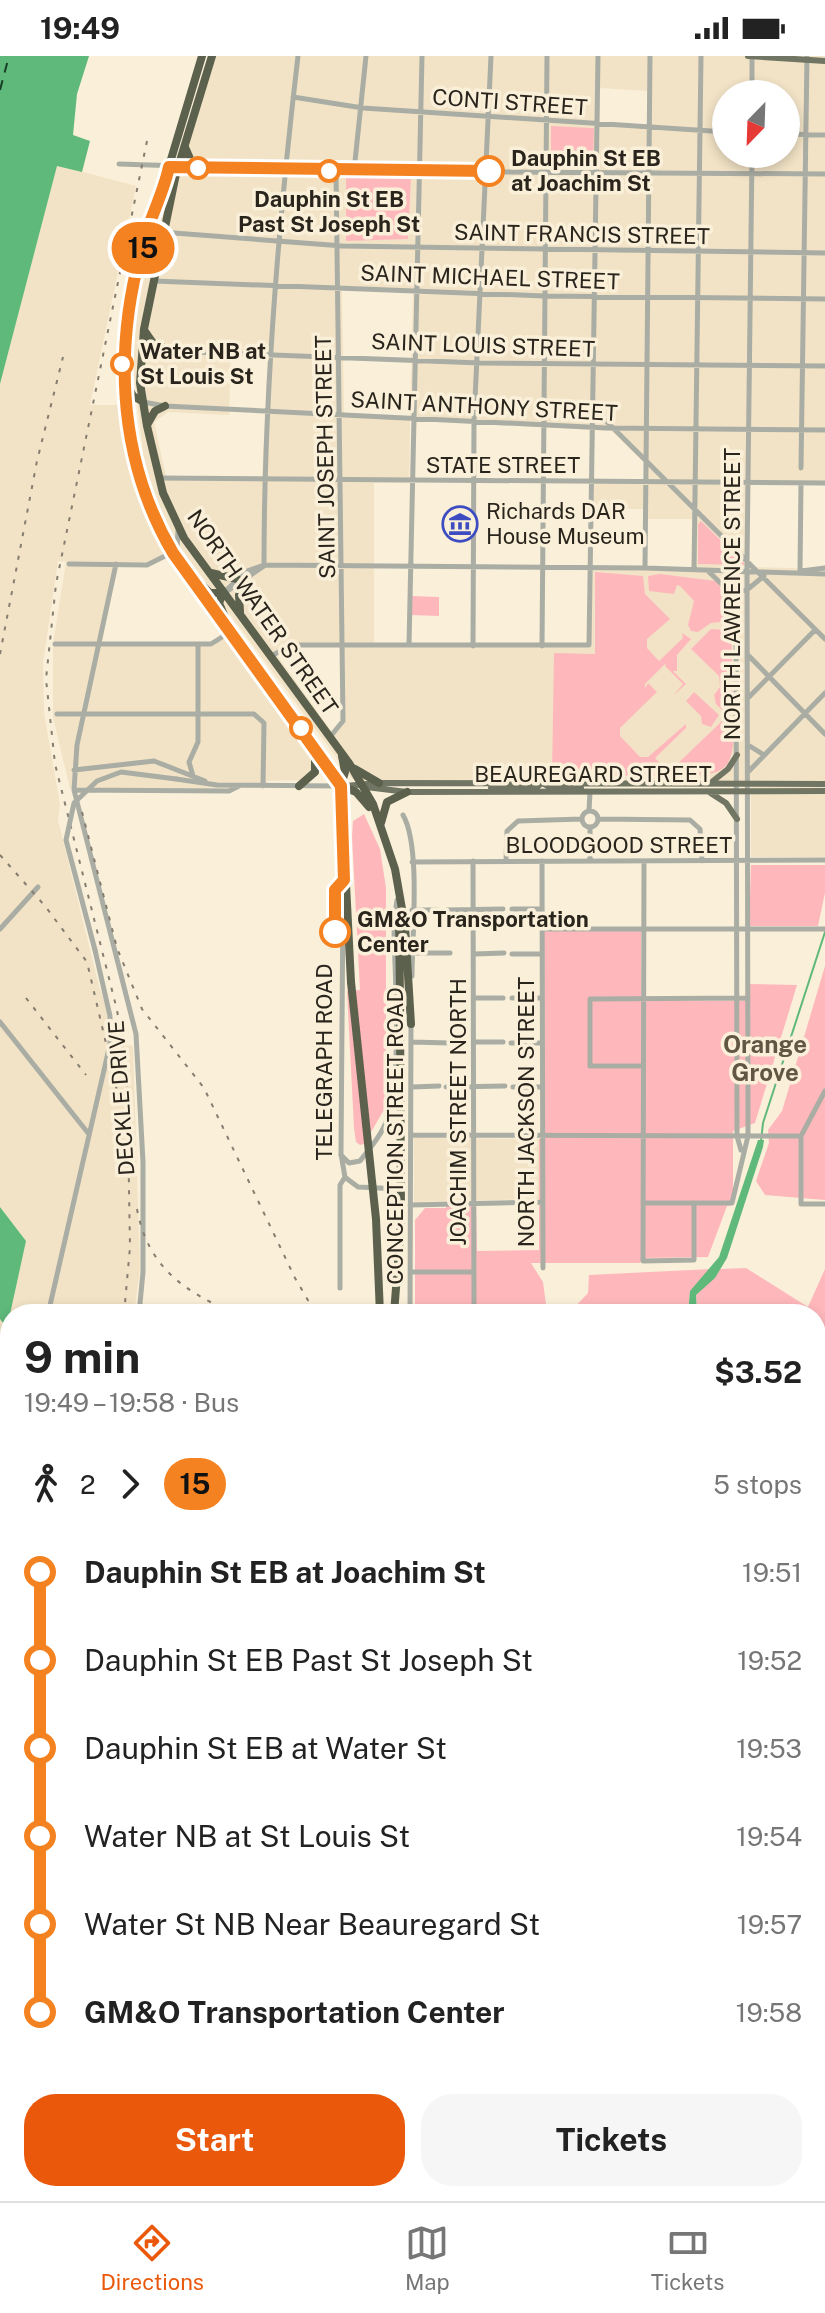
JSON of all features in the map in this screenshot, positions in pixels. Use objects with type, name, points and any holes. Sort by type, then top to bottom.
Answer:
[{"type":"highway","points":[[173,168],[202,56]]},
{"type":"highway","points":[[173,168],[185,145],[212,56]]},
{"type":"highway","points":[[185,145],[191,161],[201,168]]},
{"type":"highway","name":"NORTH WATER STREET","points":[[173,168],[147,231],[126,328],[122,367],[125,411],[149,506],[175,557],[341,786],[356,792],[381,824]]},
{"type":"highway","name":"NORTH WATER STREET","points":[[173,168],[141,350],[142,401],[163,493],[177,525],[208,572],[349,763],[381,824]]},
{"type":"highway","points":[[126,328],[129,342],[141,350]]},
{"type":"highway","points":[[144,329],[153,343],[167,349]]},
{"type":"highway","points":[[141,350],[128,352],[122,367],[131,394],[142,401]]},
{"type":"highway","points":[[147,426],[155,411],[165,406]]},
{"type":"highway","points":[[135,455],[149,455],[159,478]]},
{"type":"highway","points":[[149,506],[163,493]]},
{"type":"highway","points":[[175,557],[207,591],[223,593],[219,608],[246,646],[252,662]]},
{"type":"highway","points":[[208,572],[224,579],[241,579],[241,617]]},
{"type":"highway","points":[[299,786],[316,768],[314,747]]},
{"type":"highway","name":"TELEGRAPH ROAD","points":[[342,754],[345,772],[341,786],[344,880]]},
{"type":"highway","points":[[349,763],[379,783]]},
{"type":"highway","points":[[407,792],[387,802],[381,824],[393,856],[405,926],[411,1024]]},
{"type":"highway","points":[[344,880],[351,982],[376,1219],[380,1304]]},
{"type":"highway","points":[[395,1304],[401,1222],[399,894]]},
{"type":"main road","points":[[751,56],[825,61]]},
{"type":"main road","points":[[710,783],[728,769],[737,755]]},
{"type":"main road","name":"BEAUREGARD STREET","points":[[362,786],[379,783],[710,783],[737,787],[825,784]]},
{"type":"main road","points":[[476,792],[537,787],[542,783],[550,787],[616,792]]},
{"type":"main road","name":"BEAUREGARD STREET","points":[[341,786],[407,792],[709,792],[737,787]]},
{"type":"main road","name":"BEAUREGARD STREET","points":[[749,787],[825,791]]},
{"type":"main road","points":[[709,792],[726,803],[737,819]]},
{"type":"street","points":[[264,565],[265,480],[277,241],[298,56]]},
{"type":"street","points":[[354,171],[366,56]]},
{"type":"street","points":[[409,645],[422,56]]},
{"type":"street","points":[[473,646],[474,421],[491,56]]},
{"type":"street","points":[[542,646],[547,56]]},
{"type":"street","points":[[270,657],[292,645],[589,645],[598,56]]},
{"type":"street","points":[[645,568],[650,56]]},
{"type":"street","points":[[694,570],[701,56]]},
{"type":"street","points":[[751,56],[752,80]]},
{"type":"street","points":[[801,468],[807,58]]},
{"type":"street","name":"CONTI STREET","points":[[293,97],[360,108],[712,131]]},
{"type":"street","points":[[800,134],[825,135]]},
{"type":"street","points":[[119,164],[336,171],[825,174]]},
{"type":"street","name":"NORTH LAWRENCE STREET","points":[[741,1151],[748,1136],[747,561],[751,168]]},
{"type":"street","name":"SAINT JOSEPH STREET","points":[[329,737],[343,724],[336,171]]},
{"type":"street","name":"SAINT FRANCIS STREET","points":[[147,231],[337,245],[825,253]]},
{"type":"street","name":"SAINT MICHAEL STREET","points":[[154,281],[544,296],[825,299]]},
{"type":"street","name":"SAINT LOUIS STREET","points":[[141,350],[476,363],[825,366]]},
{"type":"street","name":"SAINT ANTHONY STREET","points":[[142,401],[165,406],[593,428],[825,430]]},
{"type":"street","points":[[593,409],[825,639]]},
{"type":"street","name":"STATE STREET","points":[[159,478],[825,483]]},
{"type":"street","points":[[163,493],[171,482],[181,479]]},
{"type":"street","points":[[800,571],[801,483]]},
{"type":"street","points":[[69,564],[153,564],[175,557],[179,546],[177,525]]},
{"type":"street","name":"DECKLE DRIVE","points":[[116,564],[74,770],[74,790],[87,854],[136,1034],[143,1162],[140,1304]]},
{"type":"street","points":[[223,593],[264,565],[734,571],[825,568]]},
{"type":"street","points":[[707,570],[731,593],[748,589],[770,571]]},
{"type":"street","name":"NORTH LAWRENCE STREET","points":[[734,571],[730,581],[736,625],[737,1136],[741,1151]]},
{"type":"street","points":[[800,571],[825,574]]},
{"type":"street","points":[[748,698],[815,630]]},
{"type":"street","points":[[55,644],[198,645],[211,644],[230,632]]},
{"type":"street","points":[[193,776],[189,762],[198,744],[198,645]]},
{"type":"street","points":[[748,656],[825,734]]},
{"type":"street","points":[[749,772],[825,693]]},
{"type":"street","points":[[57,714],[197,713],[261,717],[264,723],[263,786]]},
{"type":"street","points":[[748,745],[764,755]]},
{"type":"street","points":[[74,770],[148,761],[217,785]]},
{"type":"street","name":"BEAUREGARD STREET","points":[[50,1304],[110,1044],[110,1016],[66,840],[74,803],[97,781],[121,772],[217,785],[341,786]]},
{"type":"street","points":[[74,790],[229,791],[239,786]]},
{"type":"street","points":[[582,819],[589,811],[590,792]]},
{"type":"street","points":[[589,811],[598,819],[690,820],[700,829],[702,861]]},
{"type":"street","name":"CONCEPTION STREET ROAD","points":[[403,815],[410,828],[412,862],[410,1304]]},
{"type":"street","points":[[506,861],[507,831],[518,821],[582,819],[590,827],[590,861]]},
{"type":"street","points":[[590,827],[598,819]]},
{"type":"street","name":"BLOODGOOD STREET","points":[[412,862],[825,860]]},
{"type":"street","name":"JOACHIM STREET NORTH","points":[[473,861],[474,1304]]},
{"type":"street","name":"NORTH JACKSON STREET","points":[[542,861],[543,1268]]},
{"type":"street","points":[[644,861],[643,1261],[694,1260],[694,1204]]},
{"type":"street","name":"TELEGRAPH ROAD","points":[[340,1288],[340,1185],[345,1177],[341,1154],[344,880]]},
{"type":"street","points":[[0,929],[38,887]]},
{"type":"street","points":[[341,1154],[349,1163],[360,1161],[383,1130],[390,1107],[395,1074],[394,921],[399,894]]},
{"type":"street","points":[[446,910],[503,909]]},
{"type":"street","points":[[512,909],[542,909]]},
{"type":"street","points":[[412,910],[438,910]]},
{"type":"street","points":[[542,929],[823,929]]},
{"type":"street","points":[[412,953],[450,953]]},
{"type":"street","points":[[474,954],[504,953]]},
{"type":"street","points":[[512,954],[542,954]]},
{"type":"street","points":[[474,998],[503,998]]},
{"type":"street","points":[[512,998],[542,998]]},
{"type":"street","points":[[643,1066],[590,1066],[590,999],[747,998]]},
{"type":"street","points":[[0,1022],[88,1133]]},
{"type":"street","points":[[411,1042],[450,1043]]},
{"type":"street","points":[[474,1042],[542,1043]]},
{"type":"street","points":[[411,1087],[505,1086]]},
{"type":"street","points":[[513,1087],[542,1087]]},
{"type":"street","points":[[825,1091],[801,1136],[801,1204],[825,1204]]},
{"type":"street","points":[[411,1135],[801,1136]]},
{"type":"street","points":[[643,1203],[732,1203],[741,1151]]},
{"type":"street","points":[[394,1187],[404,1181],[411,1166]]},
{"type":"street","points":[[345,1177],[358,1187],[394,1187],[404,1190],[410,1197]]},
{"type":"street","points":[[410,1205],[542,1202]]},
{"type":"street","points":[[411,1272],[474,1272]]},
{"type":"shaded area","points":[[0,56],[89,56],[77,94],[73,135],[90,141],[82,172],[57,166],[0,384]]},
{"type":"shaded area","points":[[208,56],[825,56],[825,485],[750,484],[748,560],[756,567],[825,569],[825,857],[751,857],[751,787],[379,786],[353,780],[188,558],[159,513],[144,462],[132,357],[137,307],[170,178]],"holes":[[[600,88],[647,91],[647,126],[600,123]],[[342,290],[413,293],[410,416],[344,413]],[[231,355],[268,356],[262,478],[166,476],[154,422],[168,412],[229,415]],[[410,420],[612,431],[644,462],[644,479],[594,479],[594,509],[643,509],[643,519],[693,519],[692,567],[589,569],[587,644],[341,647],[342,719],[332,732],[274,651],[291,644],[374,643],[374,483],[409,483]]]},
{"type":"shaded area","points":[[551,126],[594,128],[593,168],[551,167]]},
{"type":"shaded area","points":[[57,165],[136,186],[90,405],[119,405],[143,511],[164,555],[154,562],[118,562],[102,642],[211,643],[223,636],[313,754],[315,766],[302,780],[267,781],[267,788],[70,789],[53,717],[53,644],[66,562],[58,561],[43,663],[44,713],[60,804],[58,820],[99,986],[120,1044],[133,1046],[140,1269],[135,1304],[11,1304],[26,1241],[0,1207],[0,384]]},
{"type":"shaded area","points":[[346,177],[411,178],[408,239],[346,241]]},
{"type":"shaded area","points":[[701,521],[744,565],[698,564],[698,524]]},
{"type":"shaded area","points":[[595,572],[643,576],[645,594],[670,619],[647,639],[647,648],[659,661],[683,638],[682,633],[691,639],[677,655],[677,671],[673,671],[686,684],[674,695],[683,684],[665,666],[666,663],[645,684],[645,688],[648,683],[657,692],[620,728],[620,736],[640,757],[648,757],[686,724],[686,728],[655,758],[667,770],[667,776],[552,776],[554,653],[595,654]]},
{"type":"shaded area","points":[[660,574],[716,581],[728,597],[730,621],[711,623],[698,632],[691,631],[688,625],[694,601],[680,586],[677,585],[674,594],[649,591],[648,576]]},
{"type":"shaded area","points":[[411,596],[439,597],[439,616],[411,615]]},
{"type":"shaded area","points":[[711,629],[731,630],[734,713],[726,714],[716,704],[714,695],[720,687],[719,676],[691,649]]},
{"type":"shaded area","points":[[694,692],[719,715],[711,727],[702,724],[701,716],[686,701]]},
{"type":"shaded area","points":[[723,720],[734,723],[732,753],[723,768],[705,775],[675,777],[673,768]]},
{"type":"shaded area","points":[[364,814],[380,849],[386,888],[386,1096],[385,1108],[364,1144],[360,1145],[356,1142],[354,1128],[347,991],[360,990],[352,837],[353,821]]},
{"type":"shaded area","points":[[751,865],[825,865],[825,893],[818,926],[749,926]]},
{"type":"shaded area","points":[[544,931],[641,931],[641,1001],[748,1001],[749,984],[797,985],[755,1123],[733,1131],[733,1205],[727,1206],[708,1257],[647,1258],[639,1263],[531,1263],[543,1282],[546,1304],[415,1304],[415,1220],[425,1208],[446,1208],[446,1201],[476,1201],[477,1251],[539,1250],[539,1139],[545,1138]]},
{"type":"shaded area","points":[[825,966],[825,1200],[765,1195],[756,1181],[769,1143],[768,1130],[782,1111]]},
{"type":"shaded area","points":[[414,1138],[539,1139],[540,1199],[414,1202]]},
{"type":"shaded area","points":[[758,1140],[764,1140],[727,1258],[715,1278],[696,1295],[696,1304],[689,1304],[690,1291],[719,1257]]},
{"type":"shaded area","points":[[0,1207],[26,1241],[12,1304],[0,1304]]},
{"type":"shaded area","points":[[746,1268],[803,1304],[696,1304],[696,1295],[720,1269]]},
{"type":"shaded area","points":[[711,1269],[690,1291],[689,1304],[578,1304],[588,1293],[589,1275]]},
{"type":"shaded area","points":[[825,1269],[825,1304],[809,1304]]},
{"type":"waterway","points":[[761,1141],[763,1123],[825,932]]},
{"type":"ferry route","points":[[0,90],[9,56]]},
{"type":"railway","points":[[125,1304],[130,1247],[127,1072],[117,1010],[55,764],[46,679],[56,584],[147,141]]},
{"type":"railway","points":[[0,654],[37,461],[63,357]]},
{"type":"railway","points":[[82,812],[117,948],[142,1009],[204,1088],[310,1304]]},
{"type":"railway","points":[[0,855],[45,906],[87,962],[119,1099]]},
{"type":"railway","points":[[26,998],[86,1075]]},
{"type":"railway","points":[[137,1209],[142,1230],[160,1262],[185,1287],[215,1304]]},
{"type":"bus line","name":"15","points":[[335,932],[335,890],[344,880],[344,802],[341,786],[173,553],[152,515],[141,479],[125,411],[122,371],[124,339],[136,276],[147,231],[169,167],[489,171]]},
{"type":"place","name":"Dauphin St EB Past St Joseph St","points":[[329,171]]},
{"type":"place","name":"Dauphin St EB at Joachim St","points":[[489,171]]},
{"type":"place","name":"Water NB at St Louis St","points":[[122,364]]},
{"type":"place","name":"Richards DAR House Museum","points":[[460,524]]},
{"type":"place","name":"GM&O Transportation Center","points":[[335,932]]},
{"type":"district","name":"Orange Grove","points":[[765,1058]]}]
